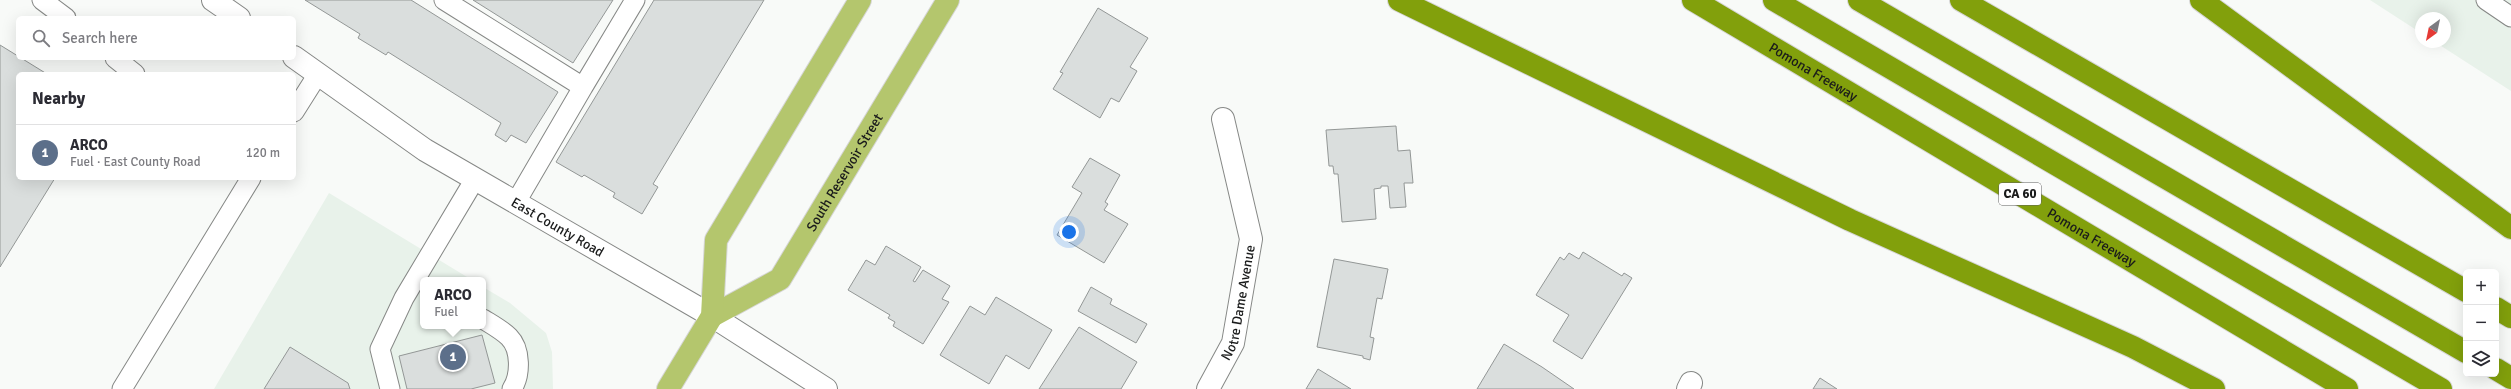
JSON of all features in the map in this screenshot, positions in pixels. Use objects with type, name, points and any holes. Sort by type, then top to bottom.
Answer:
[{"type":"highway","points":[[1399,0],[1850,220],[2133,347],[2214,389]]},
{"type":"highway","name":"Pomona Freeway","points":[[1693,0],[2347,389]]},
{"type":"highway","points":[[1774,0],[2441,389]]},
{"type":"highway","points":[[1859,0],[2463,350]]},
{"type":"highway","points":[[1961,0],[2463,289]]},
{"type":"highway","points":[[2201,0],[2511,228]]},
{"type":"highway","points":[[2499,310],[2511,317]]},
{"type":"highway","points":[[2499,372],[2511,378]]},
{"type":"main road","points":[[668,389],[712,316],[716,240],[860,0]]},
{"type":"main road","name":"South Reservoir Street","points":[[712,316],[780,279],[948,0]]},
{"type":"street","points":[[213,0],[236,16]]},
{"type":"street","name":"East County Road","points":[[296,58],[424,150],[712,316],[826,389]]},
{"type":"street","name":"Notre Dame Avenue","points":[[1208,389],[1233,343],[1251,239],[1223,119]]},
{"type":"lane","points":[[42,0],[63,16]]},
{"type":"lane","points":[[444,0],[583,87]]},
{"type":"lane","points":[[516,202],[635,0]]},
{"type":"lane","points":[[2486,0],[2511,17]]},
{"type":"lane","points":[[118,60],[132,72]]},
{"type":"lane","points":[[296,109],[318,74]]},
{"type":"lane","points":[[422,277],[475,179]]},
{"type":"lane","points":[[122,389],[250,180]]},
{"type":"lane","points":[[390,389],[380,349],[404,298],[420,279]]},
{"type":"lane","points":[[486,321],[509,337],[519,360],[516,383],[512,389]]},
{"type":"shaded area","points":[[2370,0],[2511,0],[2511,91],[2444,48],[2451,48],[2451,12],[2415,12],[2415,29]]},
{"type":"shaded area","points":[[329,193],[467,277],[420,277],[420,329],[486,329],[486,289],[510,303],[546,333],[552,352],[553,389],[214,389]]},
{"type":"building","points":[[305,0],[411,0],[558,92],[526,143],[511,135],[506,142],[495,135],[501,123],[388,52],[386,55],[358,38],[360,34]]},
{"type":"building","points":[[473,0],[613,0],[573,63]]},
{"type":"building","points":[[654,0],[764,0],[653,184],[658,187],[642,214],[613,197],[615,193],[584,175],[582,177],[556,162]]},
{"type":"building","points":[[1098,8],[1148,38],[1130,67],[1137,71],[1119,102],[1111,98],[1100,118],[1053,89],[1063,73],[1060,72]]},
{"type":"building","points":[[0,45],[16,55],[16,60],[24,60],[44,72],[16,72],[16,180],[54,180],[0,267]]},
{"type":"building","points":[[1396,126],[1398,151],[1410,150],[1413,183],[1404,183],[1406,207],[1390,208],[1388,186],[1381,186],[1381,188],[1374,189],[1376,219],[1342,222],[1338,174],[1334,174],[1333,166],[1329,166],[1326,130]]},
{"type":"building","points":[[1090,158],[1120,175],[1105,202],[1108,204],[1104,210],[1128,224],[1104,263],[1057,235],[1082,193],[1072,187]]},
{"type":"building","points":[[886,246],[921,267],[913,281],[915,282],[923,270],[950,286],[942,299],[949,302],[923,344],[893,326],[895,322],[888,318],[890,315],[848,290],[866,260],[875,265]]},
{"type":"building","points":[[1583,252],[1622,276],[1624,273],[1632,278],[1582,359],[1553,341],[1569,315],[1536,295],[1560,257],[1564,260],[1569,253],[1579,259]]},
{"type":"building","points":[[1334,259],[1388,269],[1382,299],[1377,298],[1370,337],[1374,338],[1370,360],[1363,358],[1363,356],[1317,347]]},
{"type":"building","points":[[1091,287],[1112,299],[1110,304],[1147,324],[1136,343],[1078,311]]},
{"type":"building","points":[[996,297],[1052,330],[1029,369],[1006,355],[989,384],[940,355],[970,306],[985,315]]},
{"type":"building","points":[[1079,327],[1137,362],[1121,389],[1039,389]]},
{"type":"building","points":[[482,335],[495,383],[471,389],[407,389],[399,356]]},
{"type":"building","points":[[1504,344],[1542,367],[1574,389],[1477,389]]},
{"type":"building","points":[[290,347],[348,383],[350,389],[264,389]]},
{"type":"building","points":[[1318,369],[1351,389],[1306,389]]},
{"type":"building","points":[[1820,378],[1837,389],[1813,389]]},
{"type":"place","name":"ARCO","points":[[453,357]]}]
